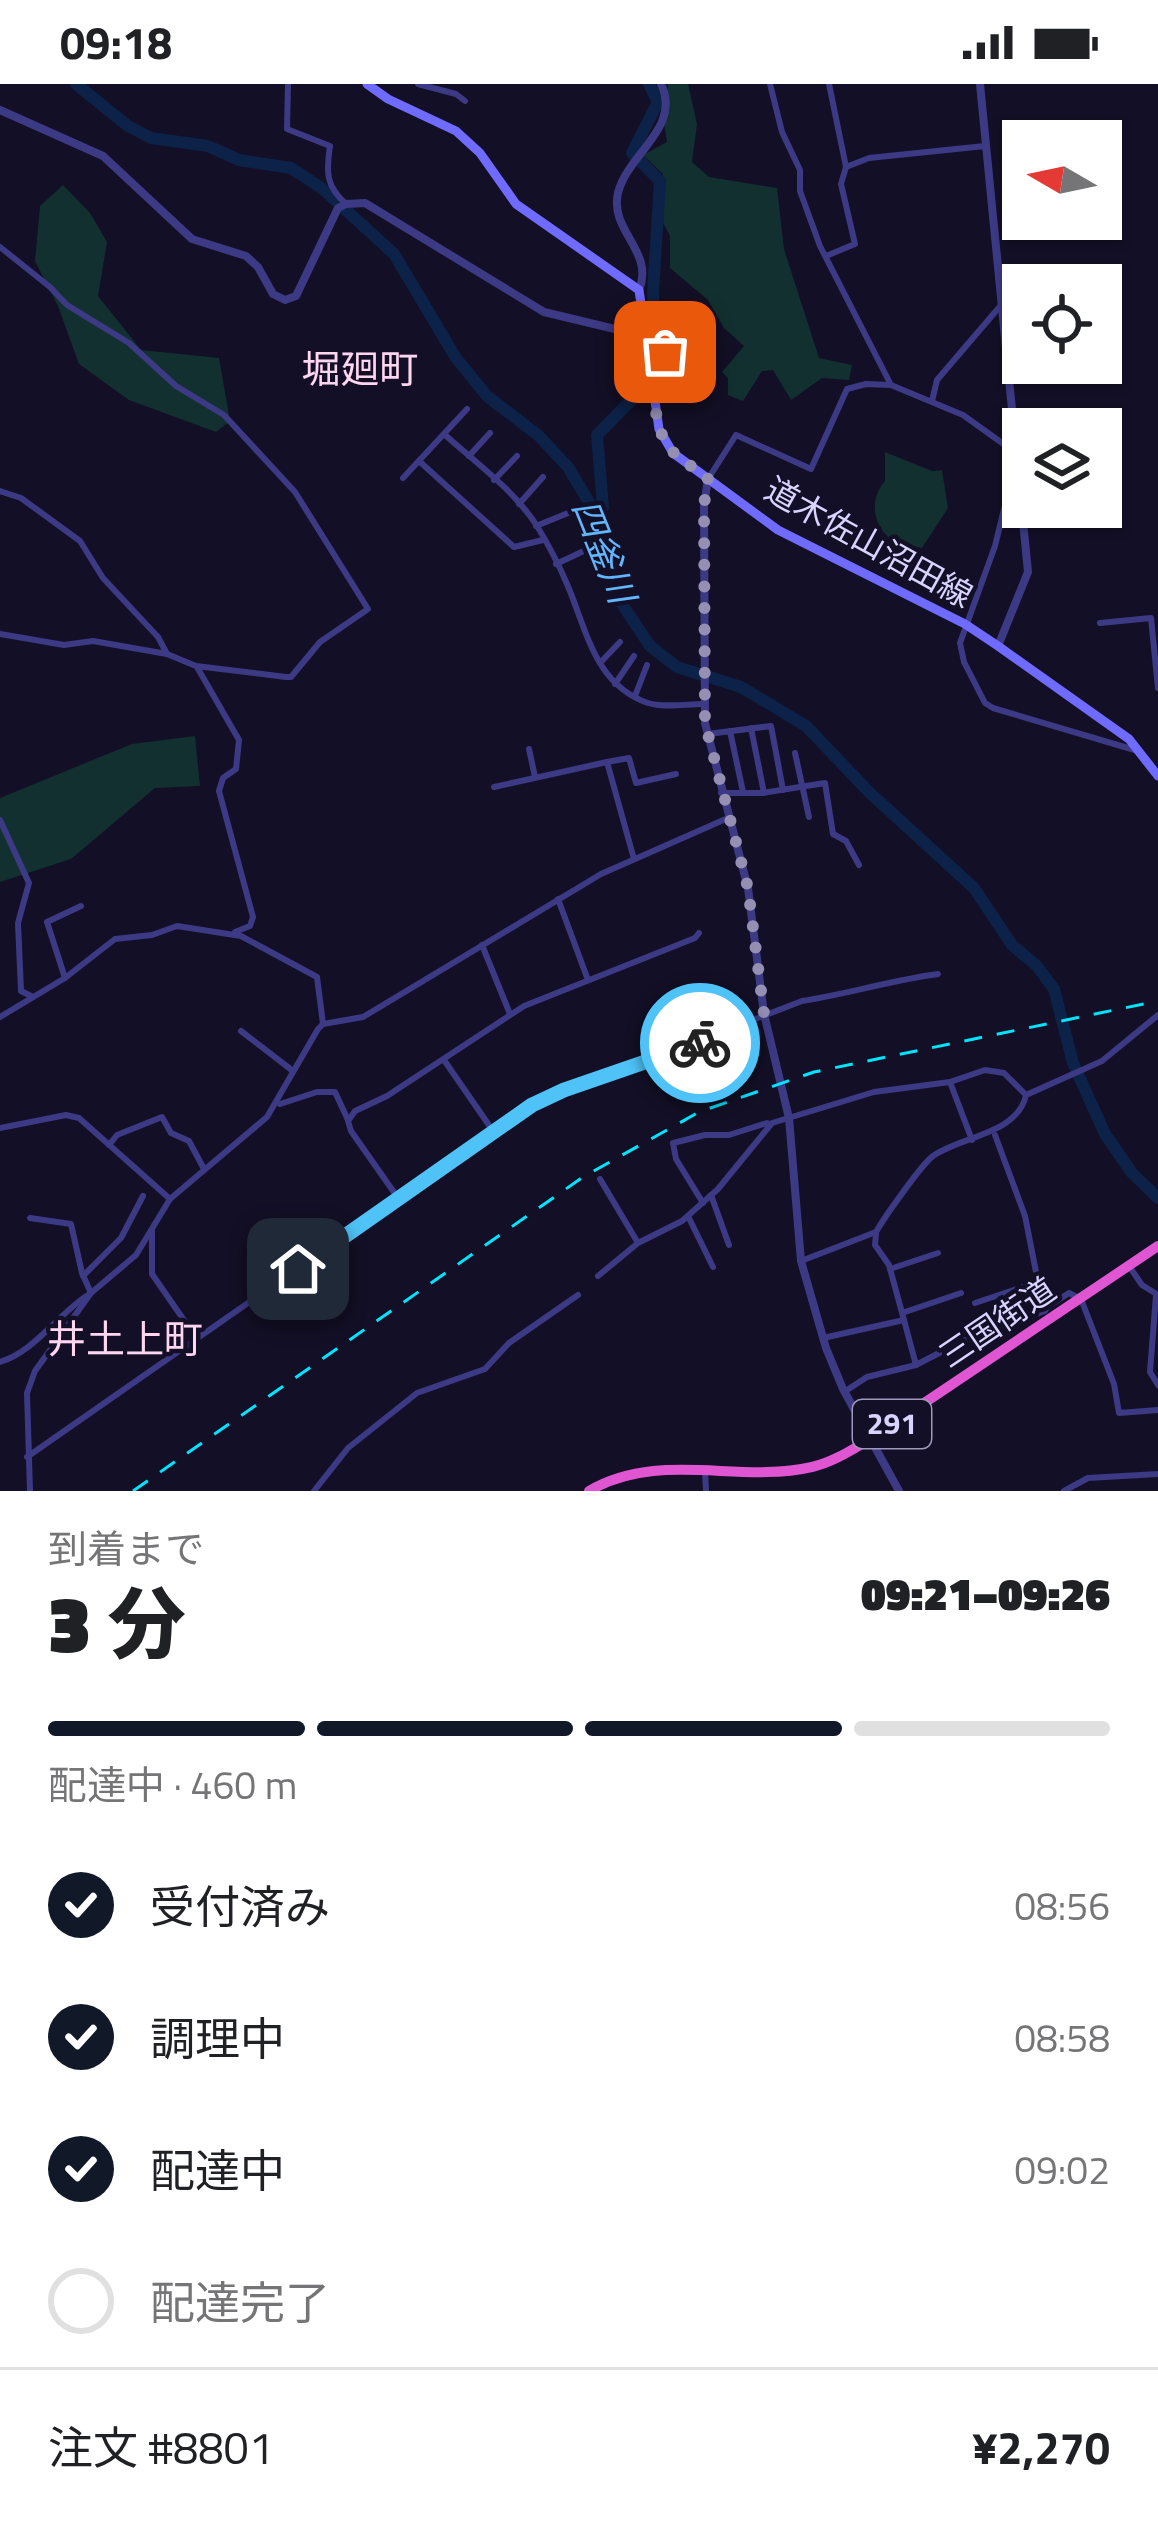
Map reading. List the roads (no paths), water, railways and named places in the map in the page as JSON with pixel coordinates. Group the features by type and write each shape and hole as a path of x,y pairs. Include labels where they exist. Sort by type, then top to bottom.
{"highway":[{"name":"三国街道","path":"589,1491 640,1470 810,1468 841,1456 1158,1246"}],"main road":[{"path":"367,84 464,136 516,204 639,290"},
{"name":"道木佐山沼田線","path":"639,290 659,430 668,447 778,530 965,624 998,646 1142,752 1158,776"}],"street":[{"path":"288,84 287,129 330,146 327,178 331,190 346,204"},
{"path":"418,84 465,101"},
{"path":"639,290 642,259 619,221 616,199 622,181 666,117 668,100 661,84"},
{"path":"770,84 782,132 800,170 800,191 826,256 891,385"},
{"path":"826,256 855,244 841,184 846,167 829,84"},
{"path":"932,401 937,380 1002,304 980,84"},
{"path":"0,110 103,156 192,238 247,256 273,294 285,300 296,296 338,208 365,203 544,312 645,337 665,352 667,364 661,393 654,400"},
{"path":"846,167 869,158 986,146"},
{"path":"0,247 75,312 129,343 176,386 224,415 295,492 368,610 320,642 291,676 196,666 167,654 94,641 64,645 0,634"},
{"path":"899,1491 844,1392 801,1261 789,1118 764,1014 748,891 704,704 704,505 708,479 736,435 811,469 847,389 866,384 891,385 932,401 1002,443"},
{"path":"403,478 466,409"},
{"path":"469,457 490,433"},
{"path":"444,434 536,526 600,663 615,684 652,705 704,704"},
{"path":"494,480 517,456"},
{"path":"419,461 514,548 544,540"},
{"path":"519,504 543,477"},
{"path":"0,490 21,498 80,541 103,578 158,637 167,654"},
{"path":"536,526 573,511"},
{"path":"1002,517 965,624 961,655 985,703 1142,752"},
{"path":"998,646 1028,572 1023,528"},
{"path":"556,564 586,550"},
{"path":"1100,623 1150,618 1158,688"},
{"path":"600,663 620,642"},
{"path":"615,684 634,656"},
{"path":"635,696 646,665"},
{"path":"196,666 239,743 236,769 223,778 219,794 253,921 232,933"},
{"path":"708,734 771,725 783,790"},
{"path":"751,728 764,793"},
{"path":"730,730 742,792"},
{"path":"530,749 536,777"},
{"path":"795,753 809,817"},
{"path":"494,787 629,758 636,783 676,774"},
{"path":"607,761 634,860"},
{"path":"722,793 764,793 825,783 833,834 846,841 860,865"},
{"path":"323,1024 363,1017 558,899 728,818"},
{"path":"0,820 29,883 18,923 17,953 20,991 35,998"},
{"path":"558,899 589,980"},
{"path":"65,978 47,922 81,906"},
{"path":"0,1017 35,998 120,937 143,937 178,926 232,933 317,977 323,1024 276,1105 247,1138 170,1199 136,1255 29,1346 0,1362"},
{"path":"348,1120 510,1014 699,933"},
{"path":"482,945 510,1014"},
{"path":"27,1457 493,1131 564,1090 691,1047 764,1014 884,981 938,974"},
{"path":"916,1365 890,1269 875,1245 887,1211 932,1156 972,1140 1019,1112 1026,1095 1102,1061 1158,1015"},
{"path":"241,1031 293,1071"},
{"path":"443,1059 493,1131"},
{"path":"703,1202 676,1159 673,1143 729,1135 874,1092 950,1082 985,1070 1004,1073 1026,1095"},
{"path":"950,1082 972,1140"},
{"path":"276,1105 335,1091 348,1120 399,1199"},
{"path":"0,1128 74,1116 170,1199"},
{"path":"109,1145 117,1135 162,1117 171,1133 189,1141 204,1169"},
{"path":"598,1276 638,1243 688,1216 772,1123"},
{"path":"995,1135 1025,1216 1047,1306"},
{"path":"600,1179 638,1243"},
{"path":"711,1195 729,1245"},
{"path":"83,1276 121,1238 143,1196"},
{"path":"688,1216 713,1267"},
{"path":"30,1218 71,1224 91,1293"},
{"path":"151,1229 152,1274 196,1339"},
{"path":"801,1261 876,1232"},
{"path":"890,1269 938,1253"},
{"path":"1129,1266 1142,1285 1157,1294 1150,1372 1158,1384"},
{"path":"975,1303 1039,1282"},
{"path":"30,1491 27,1393 32,1377 91,1293"},
{"path":"823,1338 903,1317 962,1293"},
{"path":"844,1392 867,1377 916,1365 966,1339 1045,1311 1069,1293 1081,1299 1114,1384 1119,1414 1158,1410"},
{"path":"314,1491 348,1448 417,1393 485,1369 509,1343 578,1295"},
{"path":"705,1470 706,1491"},
{"path":"1064,1491 1088,1478 1158,1474"}],"waterway":[{"name":"四釜川","path":"76,84 128,126 151,138 208,146 239,160 291,168 323,189 394,254 456,358 487,396 539,436 568,467 593,509 618,598 650,646 677,667 741,687 806,726 870,793 974,888 1012,945 1054,989 1073,1063 1105,1134 1132,1173 1158,1198"},
{"path":"599,527 603,507 597,435 656,375 653,292 660,181 632,153 658,102 649,84"}],"railway":[{"path":"133,1491 583,1177 699,1112 814,1072 1158,1001"}],"district":[{"name":"堀廻町","path":"360,369"},
{"name":"井土上町","path":"125,1339"}]}
